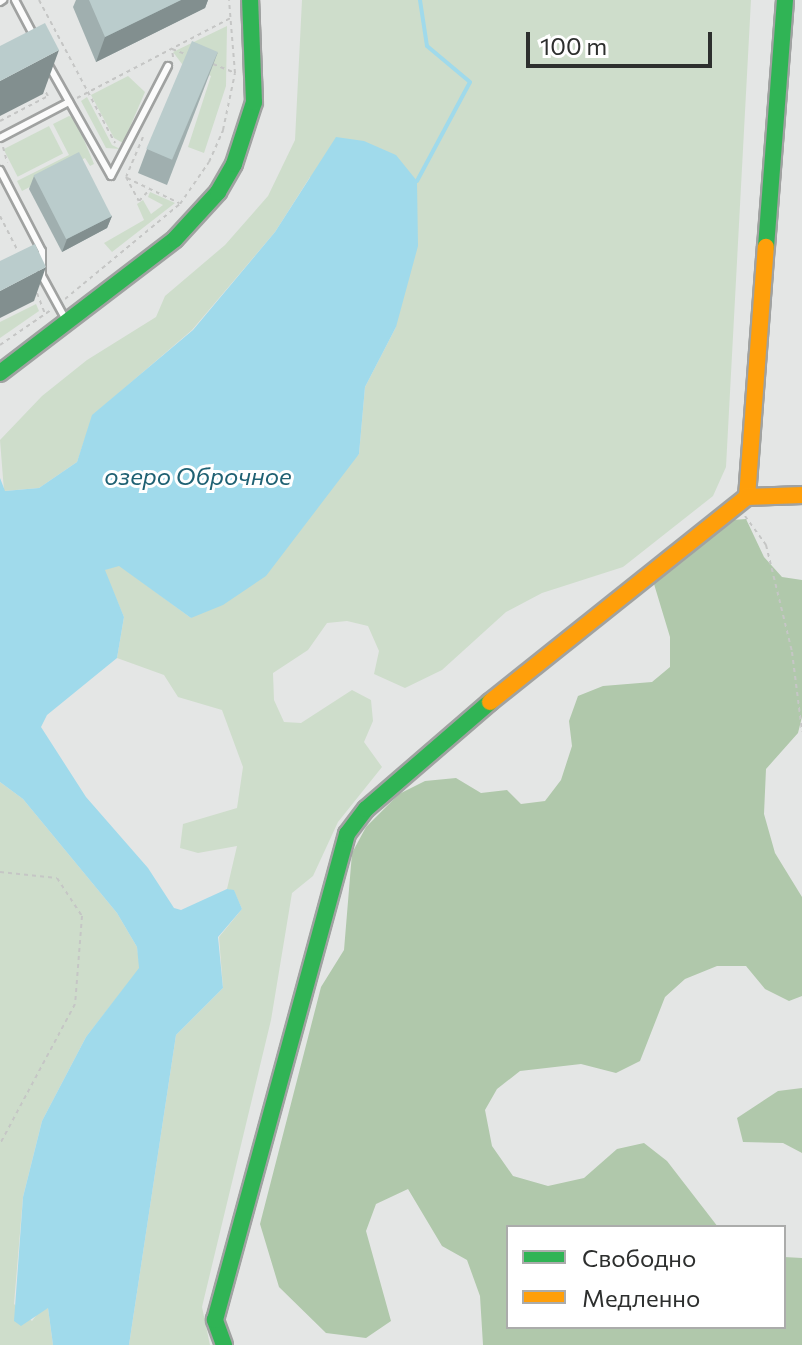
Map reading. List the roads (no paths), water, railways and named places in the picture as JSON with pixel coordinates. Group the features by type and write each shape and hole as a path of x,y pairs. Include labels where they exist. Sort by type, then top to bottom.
{"street":[{"path":"0,373 175,239 218,192 234,164 254,102 256,69 250,0"},
{"path":"742,501 785,0"},
{"path":"224,1345 215,1320 347,834 366,809 543,656 742,501 802,495"}],"lane":[{"path":"15,0 69,102 79,111 111,176 117,173 171,64"},
{"path":"28,44 36,40"},
{"path":"0,138 69,102"},
{"path":"0,168 42,251 42,276 68,323"},
{"path":"23,261 42,251"}],"water":[{"name":"озеро Оброчное","path":"336,137 364,141 396,155 417,181 418,246 396,327 365,387 359,454 266,576 223,605 191,618 119,566 105,570 124,617 117,658 47,715 41,727 86,797 148,868 174,908 181,910 227,889 234,890 242,909 218,937 223,988 176,1035 129,1345 53,1345 48,1308 21,1326 14,1321 23,1197 42,1121 86,1037 139,968 137,947 117,913 23,799 0,782 0,478 5,491 39,488 77,462 92,415 193,330 275,232"}],"waterway":[{"path":"417,181 470,82 427,46 420,0"}]}
